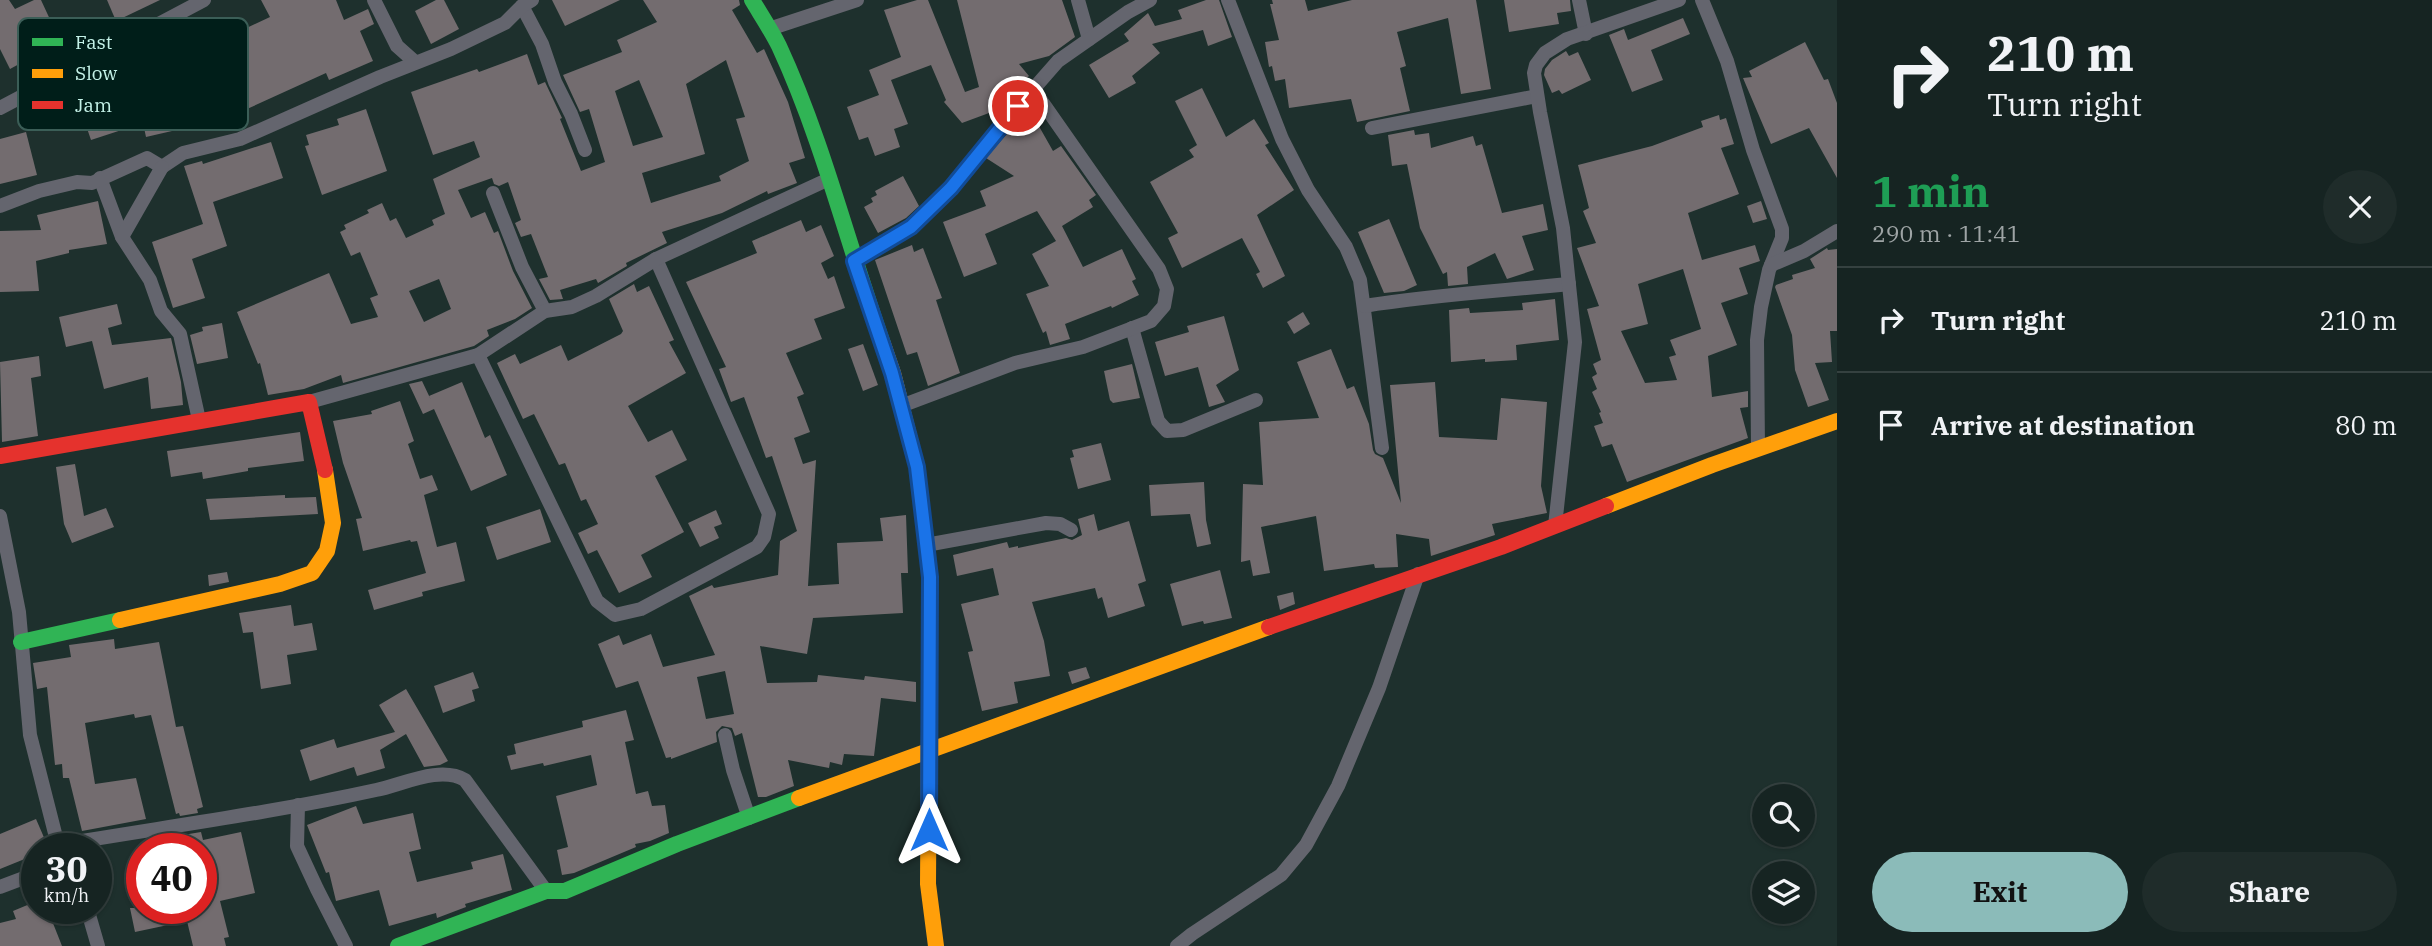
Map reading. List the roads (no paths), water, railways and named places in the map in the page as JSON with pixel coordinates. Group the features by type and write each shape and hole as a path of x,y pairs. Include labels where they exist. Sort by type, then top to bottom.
{"street":[{"path":"170,18 204,0"},
{"path":"374,0 397,46 415,62"},
{"path":"752,0 778,45 815,133 892,373 917,467 930,577 928,884 936,946"},
{"path":"769,29 857,0"},
{"path":"1078,0 1089,39"},
{"path":"854,261 911,227 951,188 987,142 1058,61 1128,12 1150,0"},
{"path":"1228,0 1282,139 1308,190 1346,247 1360,280 1382,449"},
{"path":"1579,0 1586,34"},
{"path":"1555,526 1574,342 1563,228 1534,73 1540,59 1567,39 1679,0"},
{"path":"1702,0 1727,61 1753,150 1779,218 1782,238 1771,265 1761,307 1757,340 1758,449"},
{"path":"122,237 162,167 183,153 240,139 415,62 451,50 505,23 527,3 555,82 585,150"},
{"path":"901,406 1015,363 1083,346 1151,321 1164,306 1167,289 1159,269 1033,89"},
{"path":"1372,128 1537,96"},
{"path":"0,108 18,98"},
{"path":"0,206 38,191 77,182 92,183 147,158 162,167"},
{"path":"100,178 122,237 150,280 161,311 180,334 199,420"},
{"path":"0,457 309,402 478,355 545,311 572,307 596,296 656,259 829,179"},
{"path":"493,193 522,267 545,311"},
{"path":"1771,265 1804,251 1837,231"},
{"path":"1782,238 1804,251"},
{"path":"478,355 597,601 615,615 641,609 717,569 757,547 764,537 769,514 656,259"},
{"path":"1364,306 1436,295 1569,284"},
{"path":"1132,328 1158,421 1167,431 1183,430 1256,400"},
{"path":"21,642 280,584 312,573 327,551 333,523 327,479 309,402"},
{"path":"398,946 546,891 565,891 677,844 930,749 1418,574 1501,547 1837,421"},
{"path":"0,516 19,612 30,735 55,833"},
{"path":"926,545 1046,523 1060,524 1071,530"},
{"path":"1177,946 1281,875 1306,845 1338,786 1380,688 1418,574"},
{"path":"725,735 749,818"},
{"path":"112,838 298,805 435,775 458,776 465,780 546,891"},
{"path":"298,805 297,846 346,946"},
{"path":"0,887 21,879"},
{"path":"92,924 98,946"}]}
